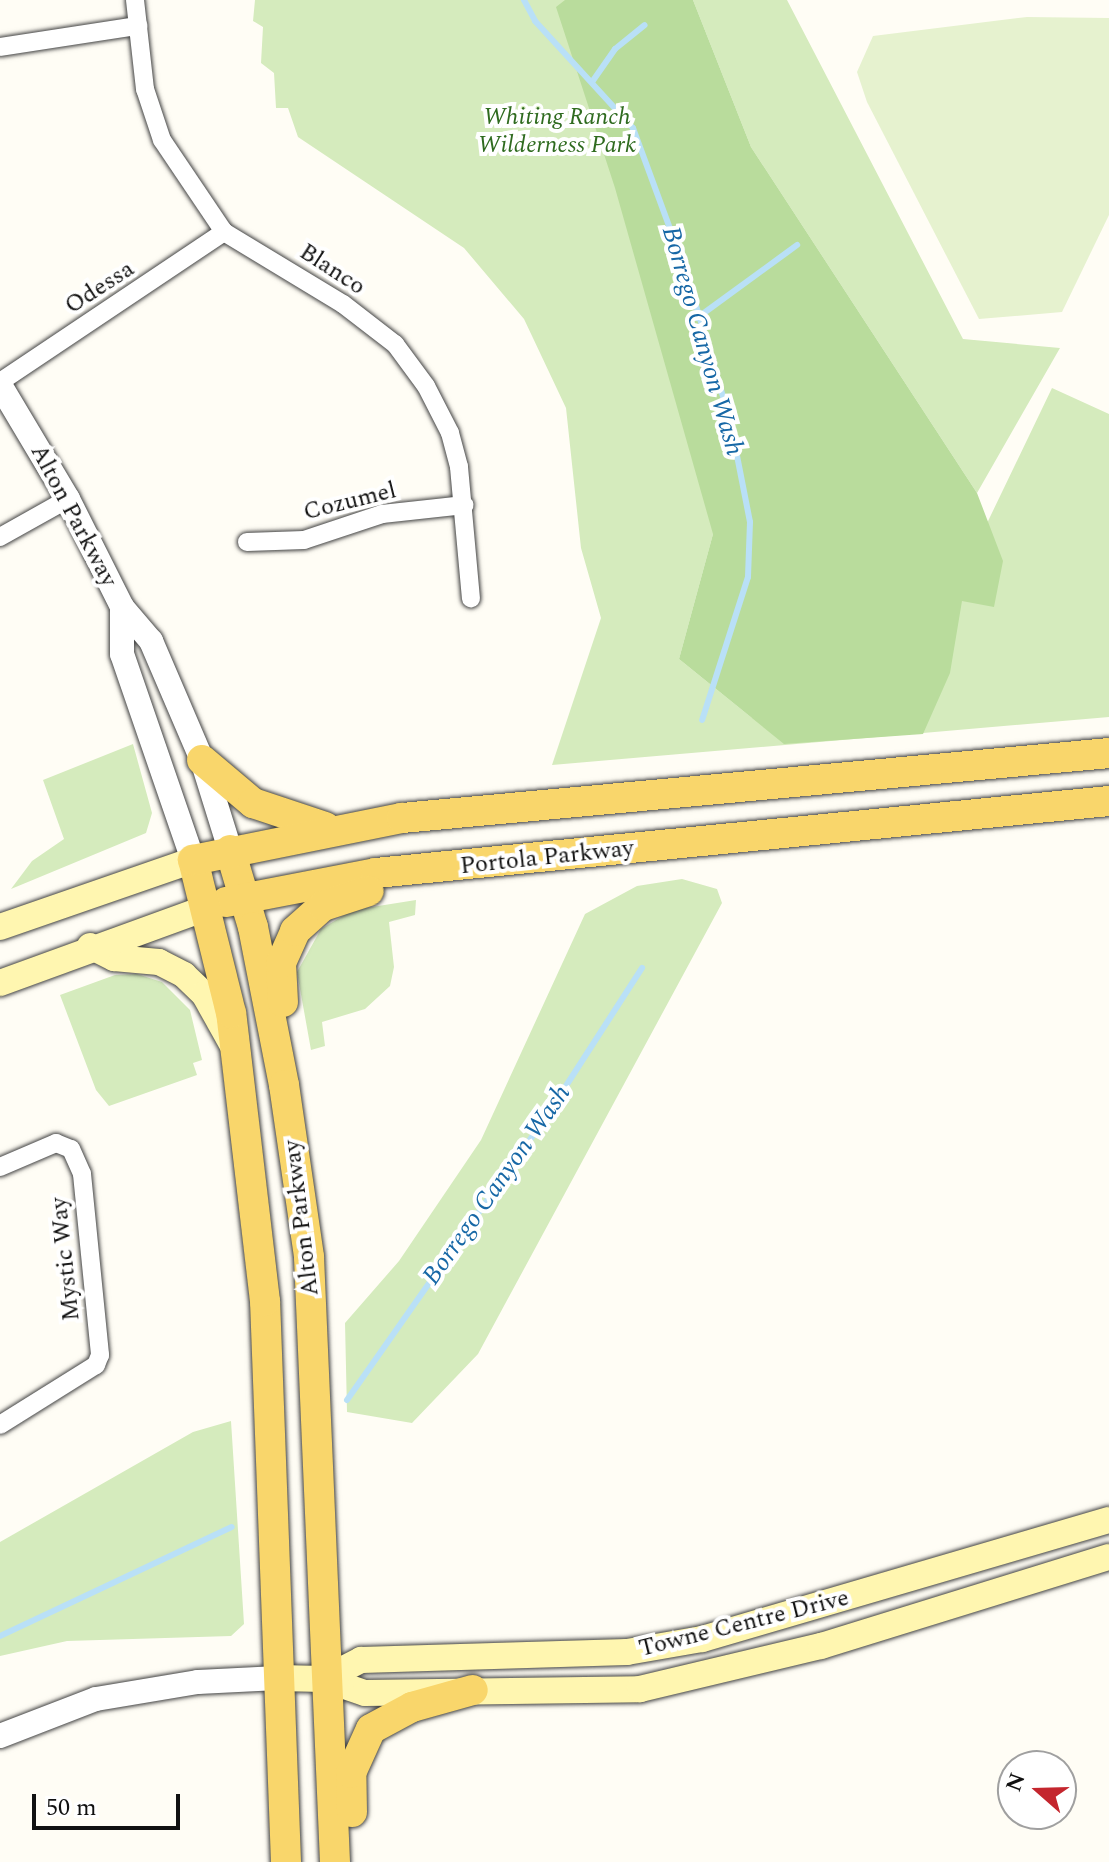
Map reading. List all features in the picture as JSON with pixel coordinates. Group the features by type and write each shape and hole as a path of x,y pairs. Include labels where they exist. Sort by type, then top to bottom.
{"main road":[{"path":"0,927 193,860 330,829 613,795 1109,753"},
{"path":"202,760 253,803 330,829"},
{"name":"Portola Parkway","path":"0,983 90,946 206,908 245,897 376,873 406,873 1109,801"},
{"name":"Alton Parkway","path":"230,850 245,897 299,1174 314,1331 324,1679 335,1862"},
{"name":"Alton Parkway","path":"193,860 231,1013 232,1044 252,1172 265,1301 286,1862"},
{"path":"284,1085 294,1061 281,988 281,963 290,939 323,906 383,888 406,873"},
{"path":"90,946 114,958 159,962 184,975 204,994 232,1044"},
{"name":"Towne Centre Drive","path":"324,1679 360,1660 627,1652 702,1639 1109,1520"},
{"name":"Towne Centre Drive","path":"278,1678 324,1679 365,1693 640,1689 705,1677 1109,1557"},
{"path":"353,1862 351,1773 371,1729 412,1707 473,1690"}],"street":[{"name":"Blanco","path":"135,0 145,89 162,140 224,232 343,304 395,344 426,386 450,433 465,505 471,598"},
{"path":"0,47 138,26"},
{"name":"Odessa","path":"0,383 224,232"},
{"name":"Alton Parkway","path":"0,383 68,499 122,607 151,641 202,760 230,850"},
{"path":"0,537 68,499"},
{"name":"Cozumel","path":"247,542 304,540 382,514 465,505"},
{"name":"Alton Parkway","path":"122,607 122,654 193,860"},
{"name":"Mystic Way","path":"0,1167 56,1143 71,1149 82,1174 91,1251 96,1365 0,1425"},
{"path":"0,1736 96,1699 198,1682 278,1678"}],"green space":[{"name":"Whiting Ranch Wilderness Park","path":"255,0 626,0 965,569 1052,388 1109,414 1109,717 552,765 601,618 581,548 566,408 524,319 464,248 298,137 288,108 276,108 274,73 261,63 263,27 253,21","holes":["713,534 752,718 679,659"]},
{"path":"565,0 693,0 751,147 977,493 1003,561 994,607 962,601 950,673 923,734 784,744 679,659 713,534 615,188 556,7"},
{"path":"693,0 787,0 963,339 1060,348 977,493 751,147"},
{"path":"1027,17 1109,18 1109,215 1062,312 979,319 867,102 857,72 873,36"},
{"path":"133,744 152,813 146,833 11,889 32,861 64,839 43,780"},
{"path":"682,879 717,889 722,903 478,1354 412,1423 347,1412 345,1323 399,1261 481,1140 585,914 637,886"},
{"path":"416,900 415,915 389,922 394,967 390,986 365,1009 322,1022 325,1046 311,1050 297,972 321,929 353,910"},
{"path":"137,974 162,982 190,1010 202,1060 193,1063 197,1075 109,1106 96,1090 60,995 115,975"},
{"path":"231,1421 244,1624 231,1636 67,1641 0,1656 0,1542 193,1432"}],"waterway":[{"name":"Borrego Canyon Wash","path":"524,0 535,21 633,128 687,275 730,420 750,522 748,577 702,720"},
{"path":"592,82 615,49 645,25"},
{"path":"697,318 797,245"},
{"name":"Borrego Canyon Wash","path":"347,1400 544,1120 642,968"},
{"name":"Borrego Canyon Wash","path":"0,1636 232,1527"}]}
